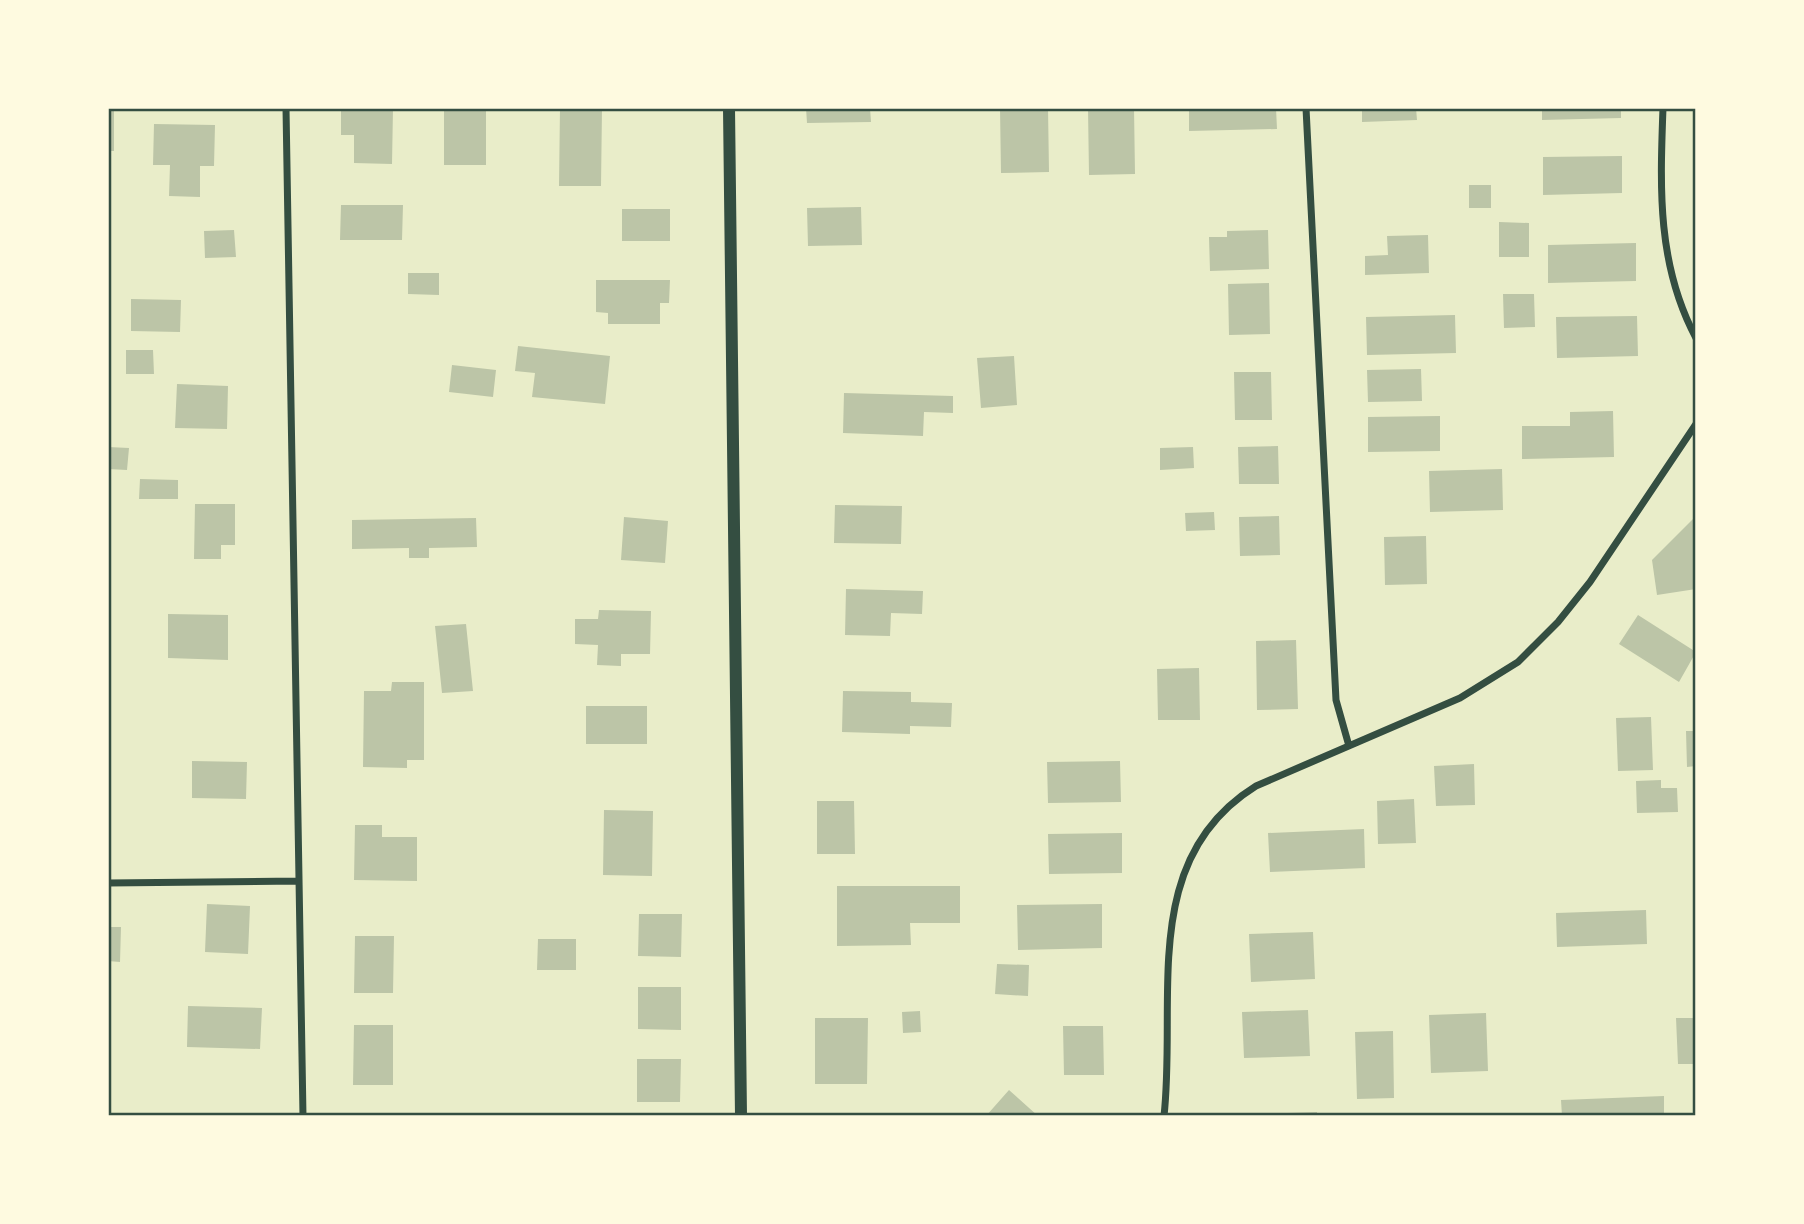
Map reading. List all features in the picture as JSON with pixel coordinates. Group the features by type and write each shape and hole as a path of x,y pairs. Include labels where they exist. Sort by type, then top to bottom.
{"street":[{"path":"286,108 303,1115"},
{"path":"729,108 741,1115"},
{"path":"1307,108 1336,700 1349,746"},
{"path":"1663,108 1661,216 1664,246 1675,292 1696,338"},
{"path":"1164,1115 1170,930 1178,887 1190,857 1207,829 1236,798 1256,786 1460,698 1518,662 1558,622 1590,582 1696,424"},
{"path":"108,883 299,881"}],"building":[{"path":"108,108 114,108 114,151 108,151"},
{"path":"341,108 393,108 392,164 354,163 354,135 341,135"},
{"path":"444,108 486,108 486,165 444,165"},
{"path":"560,108 602,108 601,186 559,186"},
{"path":"806,108 870,108 871,122 807,123"},
{"path":"1000,108 1048,108 1049,172 1001,173"},
{"path":"1088,108 1134,108 1135,174 1089,175"},
{"path":"1189,108 1276,108 1277,129 1189,131"},
{"path":"1362,108 1416,108 1417,120 1362,122"},
{"path":"1542,108 1621,108 1621,118 1542,120"},
{"path":"154,124 215,125 214,166 200,166 200,197 169,196 170,165 153,165"},
{"path":"1622,156 1622,193 1543,195 1543,157"},
{"path":"1469,185 1491,185 1491,208 1469,208"},
{"path":"341,205 403,205 402,240 340,240"},
{"path":"861,207 862,245 808,246 807,208"},
{"path":"622,209 670,209 670,241 622,241"},
{"path":"1499,222 1529,223 1529,257 1499,257"},
{"path":"234,230 236,257 205,258 204,231"},
{"path":"1268,230 1269,269 1210,271 1209,237 1227,237 1227,231"},
{"path":"1428,235 1429,273 1365,275 1365,256 1388,255 1387,236"},
{"path":"1636,243 1636,281 1548,283 1548,245"},
{"path":"108,258 111,258 111,280 108,280"},
{"path":"408,273 439,273 439,295 408,294"},
{"path":"596,280 670,280 669,303 660,303 660,324 608,324 608,313 596,312"},
{"path":"1269,283 1270,334 1229,335 1228,284"},
{"path":"1503,294 1534,294 1535,327 1504,328"},
{"path":"131,299 181,300 180,332 131,331"},
{"path":"1455,315 1456,353 1367,355 1366,317"},
{"path":"1637,316 1638,356 1557,358 1556,317"},
{"path":"518,346 610,356 605,404 532,397 535,373 515,371"},
{"path":"126,350 153,350 154,374 126,374"},
{"path":"1014,356 1017,405 981,408 977,358"},
{"path":"452,365 496,370 493,397 449,392"},
{"path":"1421,369 1422,401 1368,402 1367,370"},
{"path":"1234,372 1271,372 1272,420 1235,420"},
{"path":"177,384 228,386 227,429 175,428"},
{"path":"844,393 953,396 953,413 924,412 923,436 843,433"},
{"path":"1613,411 1614,457 1522,459 1522,426 1570,426 1570,412"},
{"path":"1440,416 1440,451 1368,452 1368,417"},
{"path":"1278,446 1279,484 1239,484 1238,447"},
{"path":"108,447 129,448 127,470 108,469"},
{"path":"1193,447 1194,468 1160,470 1160,448"},
{"path":"1502,469 1503,510 1430,512 1429,471"},
{"path":"140,479 178,480 178,499 139,499"},
{"path":"195,504 235,504 235,545 221,545 221,559 194,559"},
{"path":"835,505 902,506 901,544 834,543"},
{"path":"1214,512 1215,530 1186,531 1185,513"},
{"path":"1279,516 1280,555 1240,556 1239,517"},
{"path":"1696,516 1696,589 1657,595 1652,560"},
{"path":"624,517 668,521 665,563 621,560"},
{"path":"476,518 477,547 429,548 429,558 409,558 409,548 352,549 352,520"},
{"path":"1426,536 1427,584 1385,585 1384,537"},
{"path":"846,589 923,591 922,614 891,613 890,636 845,635"},
{"path":"599,610 651,611 650,654 621,654 621,666 597,665 598,645 575,644 575,619 598,619"},
{"path":"168,614 228,615 228,660 168,658"},
{"path":"1638,615 1696,652 1679,682 1619,644"},
{"path":"466,624 473,691 442,693 435,626"},
{"path":"1296,640 1298,709 1257,710 1256,641"},
{"path":"1199,668 1200,720 1158,720 1157,669"},
{"path":"392,682 424,682 424,760 407,760 407,768 363,767 364,691 391,691"},
{"path":"843,691 911,692 911,702 952,703 951,727 910,726 910,734 842,732"},
{"path":"586,706 647,706 647,744 586,744"},
{"path":"1651,717 1653,770 1618,771 1616,718"},
{"path":"1686,731 1696,731 1696,766 1687,767"},
{"path":"192,761 247,762 246,799 192,798"},
{"path":"1120,761 1121,802 1048,803 1047,762"},
{"path":"1474,764 1475,805 1436,806 1434,766"},
{"path":"1661,780 1661,788 1677,788 1678,812 1637,813 1636,781"},
{"path":"1414,799 1416,843 1378,844 1377,801"},
{"path":"817,801 854,801 855,854 817,854"},
{"path":"604,810 653,811 652,876 603,875"},
{"path":"355,825 382,825 382,837 417,837 417,881 354,880"},
{"path":"1364,829 1365,868 1270,872 1268,833"},
{"path":"1122,833 1122,873 1049,874 1048,834"},
{"path":"837,886 960,886 960,923 910,923 911,945 837,946"},
{"path":"207,904 250,906 248,954 205,952"},
{"path":"1102,904 1102,948 1018,950 1017,905"},
{"path":"1646,910 1647,944 1557,947 1556,913"},
{"path":"639,914 682,914 681,957 638,956"},
{"path":"108,927 121,927 120,962 108,961"},
{"path":"1313,932 1315,979 1251,982 1249,934"},
{"path":"355,936 394,936 393,993 354,993"},
{"path":"538,939 576,939 576,970 537,970"},
{"path":"997,964 1029,965 1028,996 995,994"},
{"path":"638,987 681,987 681,1030 638,1029"},
{"path":"188,1006 262,1008 260,1049 187,1047"},
{"path":"1308,1010 1310,1056 1244,1058 1242,1012"},
{"path":"920,1011 921,1032 903,1033 902,1012"},
{"path":"1486,1013 1488,1071 1431,1073 1429,1015"},
{"path":"815,1018 868,1018 867,1084 815,1084"},
{"path":"1676,1018 1696,1018 1696,1064 1678,1064"},
{"path":"354,1025 393,1025 393,1085 353,1085"},
{"path":"1063,1026 1103,1026 1104,1075 1064,1075"},
{"path":"1393,1031 1394,1098 1357,1099 1355,1032"},
{"path":"637,1059 681,1059 680,1102 637,1102"},
{"path":"1009,1090 1038,1116 986,1116"},
{"path":"1664,1096 1664,1116 1562,1116 1561,1100"},
{"path":"1317,1112 1317,1116 1288,1116 1288,1113"}]}
